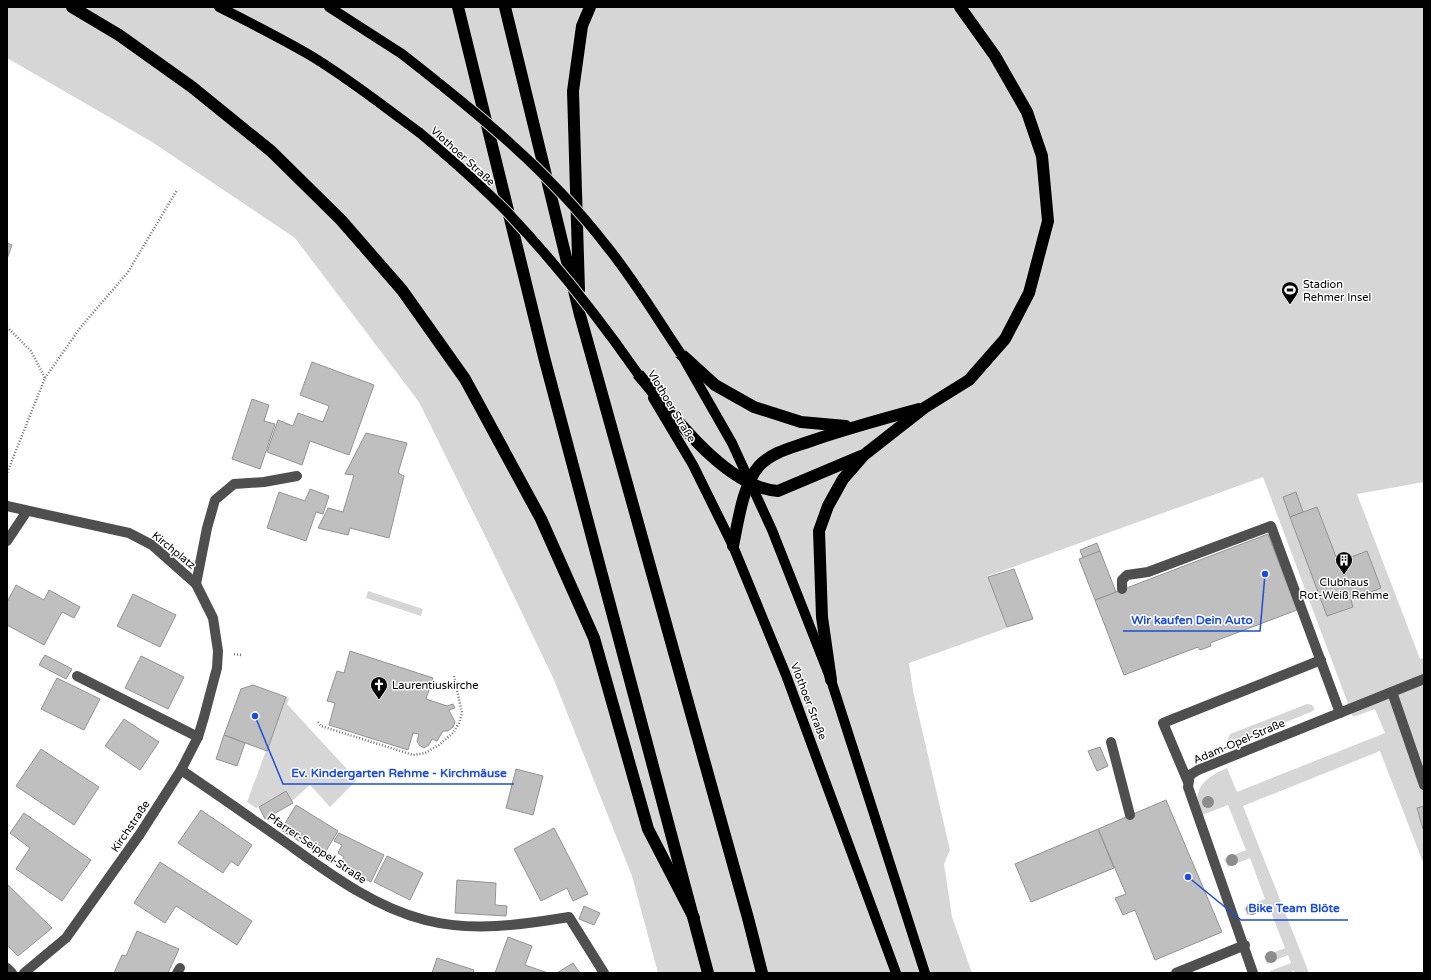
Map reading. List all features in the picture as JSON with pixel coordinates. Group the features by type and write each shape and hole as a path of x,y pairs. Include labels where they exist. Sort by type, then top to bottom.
{"highway":[{"path":"72,7 119,35 192,87 271,151 341,220 402,290 465,379 541,519 594,638 648,829 694,918"},
{"path":"458,7 542,349 708,973"},
{"path":"505,7 580,315 744,902 762,973"},
{"path":"580,315 573,91 582,26 590,7"},
{"path":"831,680 822,617 819,531 828,506 843,479 864,455 924,408 969,380 1005,339 1029,293 1048,221 1042,156 1027,112 995,56 960,7"},
{"path":"681,354 715,385 754,407 801,422 851,426"},
{"path":"638,374 708,454 731,472 764,490 778,491 864,455"},
{"path":"733,546 739,516 749,482 759,466 773,454 851,426 924,408"}],"main road":[{"name":"Vlothoer Straße","path":"219,7 277,36 309,55 358,87 420,133 509,214 598,317 638,374 693,465 733,546 786,676 896,973"},
{"path":"330,7 402,54 461,100 513,145 559,191 606,244 681,354 732,443 772,530 831,680 925,973"}],"street":[{"path":"196,584 207,528 215,500 234,484 264,482 297,476"},
{"name":"Kirchplatz","path":"7,506 129,533 152,545 196,584 213,618 218,651 217,668"},
{"path":"7,541 27,511"},
{"path":"1122,590 1122,580 1128,575 1148,572 1271,526 1340,713"},
{"path":"1253,973 1245,945 1188,782 1164,723 1321,660"},
{"name":"Kirchstraße","path":"24,973 66,938 140,834 181,770 198,737 217,668"},
{"path":"77,676 198,737"},
{"name":"Adam-Opel-Straße","path":"1188,782 1190,775 1198,770 1424,679"},
{"path":"1392,692 1424,785"},
{"path":"1111,742 1130,816"},
{"name":"Pfarrer-Seippel-Straße","path":"181,770 338,880 389,908 425,920 467,926 508,926 569,917 604,973"},
{"path":"1176,973 1245,945"},
{"path":"7,968 12,973"}],"path":[{"path":"7,473 46,378 80,328 128,272 177,190"},
{"path":"7,327 31,351 46,378"},
{"path":"318,722 321,726 413,755 425,753 453,732 459,723 462,713 454,676"}],"shaded area":[{"path":"7,7 1424,7 1424,482 1357,494 1420,659 1424,658 1424,865 1380,751 1243,806 1309,973 1295,973 1294,971 1288,973 1271,973 1270,971 1291,963 1288,955 1267,964 1264,956 1285,948 1269,907 1247,915 1244,908 1265,899 1250,858 1228,867 1224,859 1246,850 1228,805 1202,815 1198,806 1197,798 1199,792 1206,780 1227,768 1237,792 1385,733 1375,709 1353,717 1263,477 988,576 1007,628 909,663 913,691 950,850 944,864 952,917 972,973 658,973 632,876 554,680 419,402 295,238 152,142 7,58"},
{"path":"368,591 423,609 421,616 366,598"},
{"path":"286,697 289,698 287,704 357,780 330,807 310,785 292,801 286,791 256,808 247,802"},
{"path":"1307,704 1312,705 1315,709 1311,712 1231,744 1227,741 1230,734"}],"building":[{"path":"7,243 12,245 7,259"},
{"path":"312,362 374,385 349,455 310,441 302,465 267,452 278,420 293,426 298,413 323,422 329,406 300,395"},
{"path":"252,399 269,405 264,421 275,424 260,469 232,459"},
{"path":"366,433 407,443 398,473 404,476 389,538 350,528 348,535 318,528 328,508 343,512 354,475 345,474"},
{"path":"310,489 329,496 323,514 316,512 306,541 267,528 279,492 305,501"},
{"path":"1296,492 1303,512 1290,517 1283,497"},
{"name":"Clubhaus Rot-Weiß Rehme","path":"1317,507 1338,562 1367,551 1381,588 1351,600 1353,607 1327,616 1290,517"},
{"path":"1268,534 1297,610 1210,643 1211,646 1200,650 1198,647 1124,675 1095,600"},
{"path":"1097,543 1100,551 1083,558 1080,550"},
{"path":"1100,551 1116,592 1095,600 1079,559"},
{"path":"1014,569 1033,619 1007,627 988,577"},
{"path":"16,585 44,600 49,590 80,607 74,618 62,612 44,645 7,625 7,602"},
{"path":"133,594 176,615 160,647 117,626"},
{"name":"Laurentiuskirche","path":"350,651 433,678 426,699 447,706 453,704 455,708 449,710 455,722 453,727 448,731 443,731 437,741 432,739 429,745 424,748 419,745 417,741 419,734 413,733 408,750 329,725 335,703 327,701 337,671 344,673"},
{"path":"45,655 72,669 66,679 39,665"},
{"path":"141,656 184,677 168,709 125,688"},
{"path":"57,678 100,699 84,730 41,709"},
{"path":"253,685 286,697 267,751 224,735 241,689"},
{"path":"124,719 159,742 140,770 105,746"},
{"path":"224,735 245,743 237,766 216,759"},
{"path":"1100,747 1108,766 1097,771 1088,751"},
{"path":"41,749 99,787 74,825 16,786"},
{"path":"516,769 543,776 533,815 506,808"},
{"path":"286,791 293,803 265,819 259,807"},
{"path":"1166,800 1222,932 1155,960 1135,910 1123,915 1115,898 1126,894 1098,829"},
{"path":"296,805 338,831 323,856 281,830"},
{"path":"1424,806 1424,829 1423,829 1417,808"},
{"path":"201,810 252,845 238,866 231,861 223,873 178,843"},
{"path":"24,813 91,860 62,901 16,869 30,848 10,833"},
{"path":"554,828 588,894 573,901 567,888 541,901 514,849"},
{"path":"1098,829 1114,868 1031,902 1015,864"},
{"path":"339,833 384,855 371,882 339,866 344,857 338,853 342,845 334,841"},
{"path":"387,856 423,873 410,900 374,882"},
{"path":"160,862 252,921 237,945 176,906 165,923 134,903"},
{"path":"457,880 496,883 495,905 507,906 506,916 455,913"},
{"path":"7,884 52,928 18,956 7,945"},
{"path":"584,906 600,913 594,925 579,919"},
{"path":"137,931 179,949 168,973 114,973 122,955 126,956"},
{"path":"508,937 532,946 525,965 548,973 495,973"},
{"path":"437,958 474,970 473,973 432,973"},
{"path":"573,963 580,973 557,973"}],"place":[{"name":"Stadion Rehmer Insel","path":"1290,305"},
{"name":"Wir kaufen Dein Auto","path":"1265,574"},
{"name":"Clubhaus Rot-Weiß Rehme","path":"1344,575"},
{"name":"Laurentiuskirche","path":"379,700"},
{"name":"Ev. Kindergarten Rehme - Kirchmäuse","path":"255,716"},
{"name":"Bike Team Blöte","path":"1188,877"}]}
